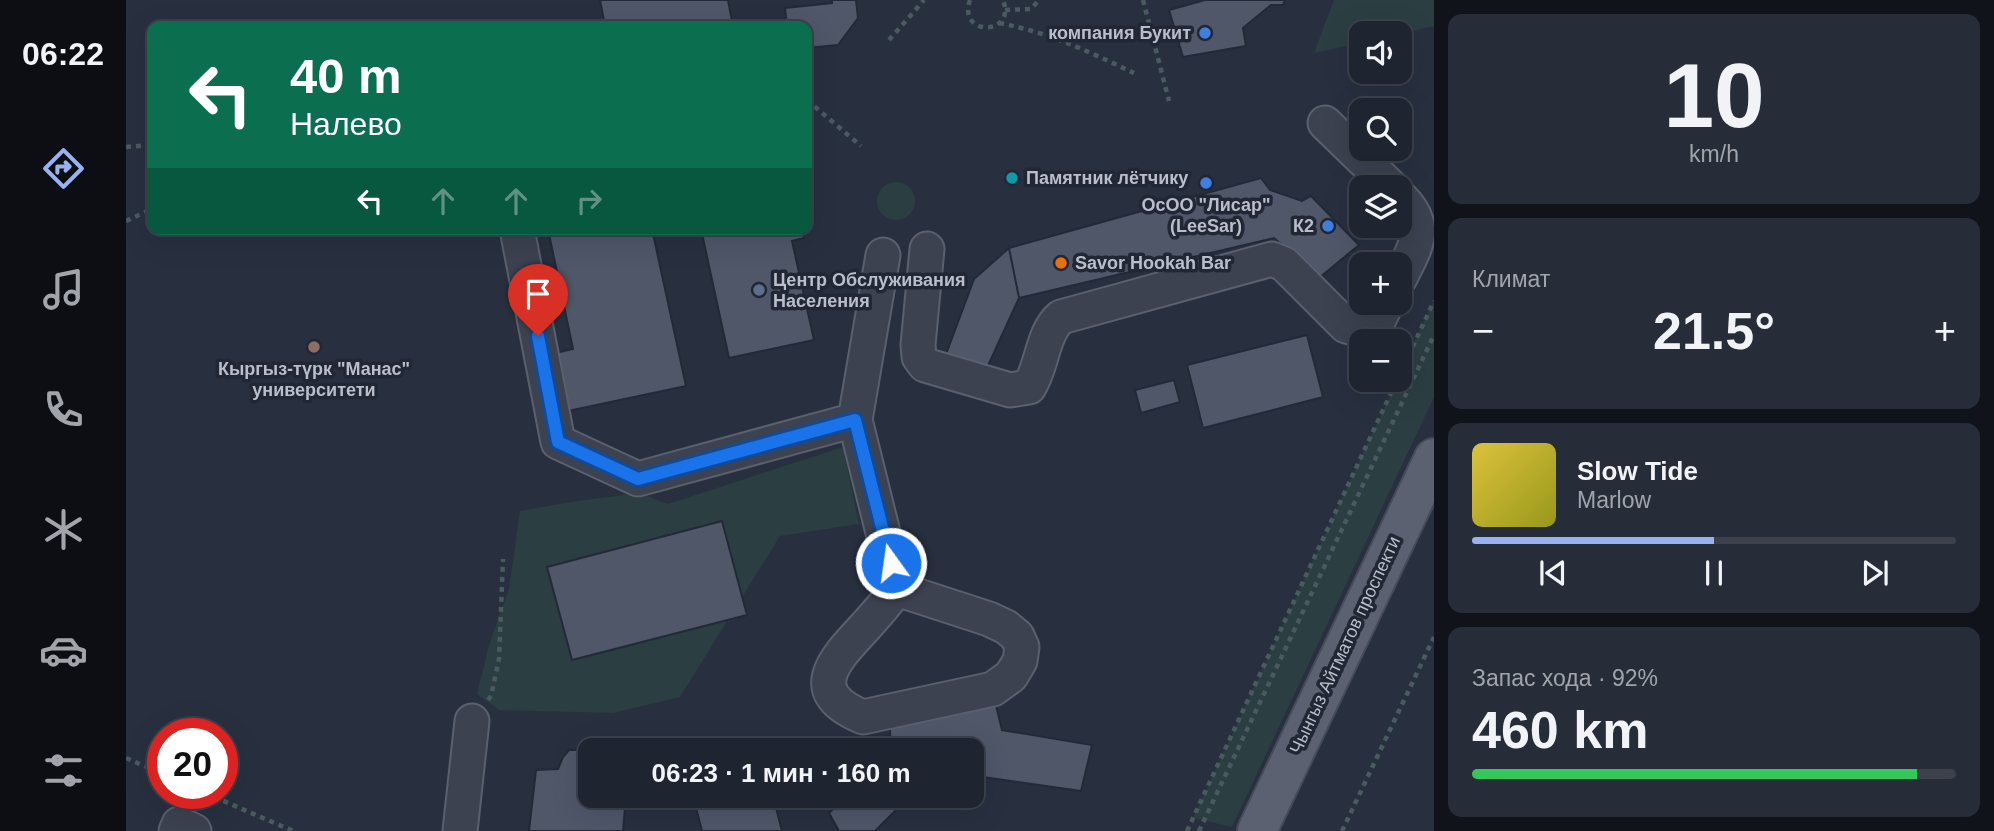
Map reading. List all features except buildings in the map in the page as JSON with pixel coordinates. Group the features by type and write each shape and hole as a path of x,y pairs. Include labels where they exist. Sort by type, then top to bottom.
{"main road":[{"name":"Чынгыз Айтматов проспекти","path":"1257,831 1434,458"}],"lane":[{"path":"1325,123 1379,175"},
{"path":"1412,210 1418,224 1417,244 1412,254"},
{"path":"518,235 558,442 638,479 855,420"},
{"path":"927,249 919,357 925,365 1010,390 1029,387 1037,374 1049,333 1061,317 1272,259 1284,264 1346,326 1367,331 1381,315"},
{"path":"883,255 855,420 897,589"},
{"path":"897,589 1006,627 1017,636 1022,647 1020,661 1011,676 993,689 863,717 844,709 833,697 829,682 831,668 839,655 897,589"},
{"path":"460,831 472,721"}],"path":[{"path":"888,40 924,0"},
{"path":"970,0 968,8 973,22 986,28 999,23 1004,17 1006,10 1003,0"},
{"path":"1006,10 1031,9 1038,0"},
{"path":"1143,0 1169,102"},
{"path":"999,23 1065,40 1134,73"},
{"path":"812,104 861,146"},
{"path":"126,147 147,145"},
{"path":"126,221 147,211"},
{"path":"1412,348 1434,301"},
{"path":"1199,831 1434,335"},
{"path":"1187,831 1391,392"},
{"path":"472,721 491,696 499,659 503,559"},
{"path":"1342,831 1434,637"},
{"path":"126,758 147,767"},
{"path":"238,807 293,831"}],"green space":[{"path":"1334,0 1434,0 1434,26 1412,31 1412,21 1349,21 1349,46 1314,53"},
{"path":"896,182 909,188 915,201 909,214 896,220 883,214 877,201 883,188"},
{"path":"1434,300 1434,397 1232,827 1193,818 1391,392 1412,392 1412,347"},
{"path":"843,447 859,524 780,536 680,697 613,713 499,710 477,694 490,642 509,589 520,511 638,493 668,504"}],"place":[{"name":"компания Букит","path":"1205,33"},
{"name":"Памятник лётчику","path":"1012,178"},
{"name":"ОсОО \"Лисар\" (LeeSar)","path":"1206,183"},
{"name":"К2","path":"1328,226"},
{"name":"Savor Hookah Bar","path":"1061,263"},
{"name":"Центр Обслуживания Населения","path":"759,290"},
{"name":"Кыргыз-түрк \"Манас\" университети","path":"314,347"}],"route":[{"path":"538,336 558,442 638,479 855,420 891,563"}]}
